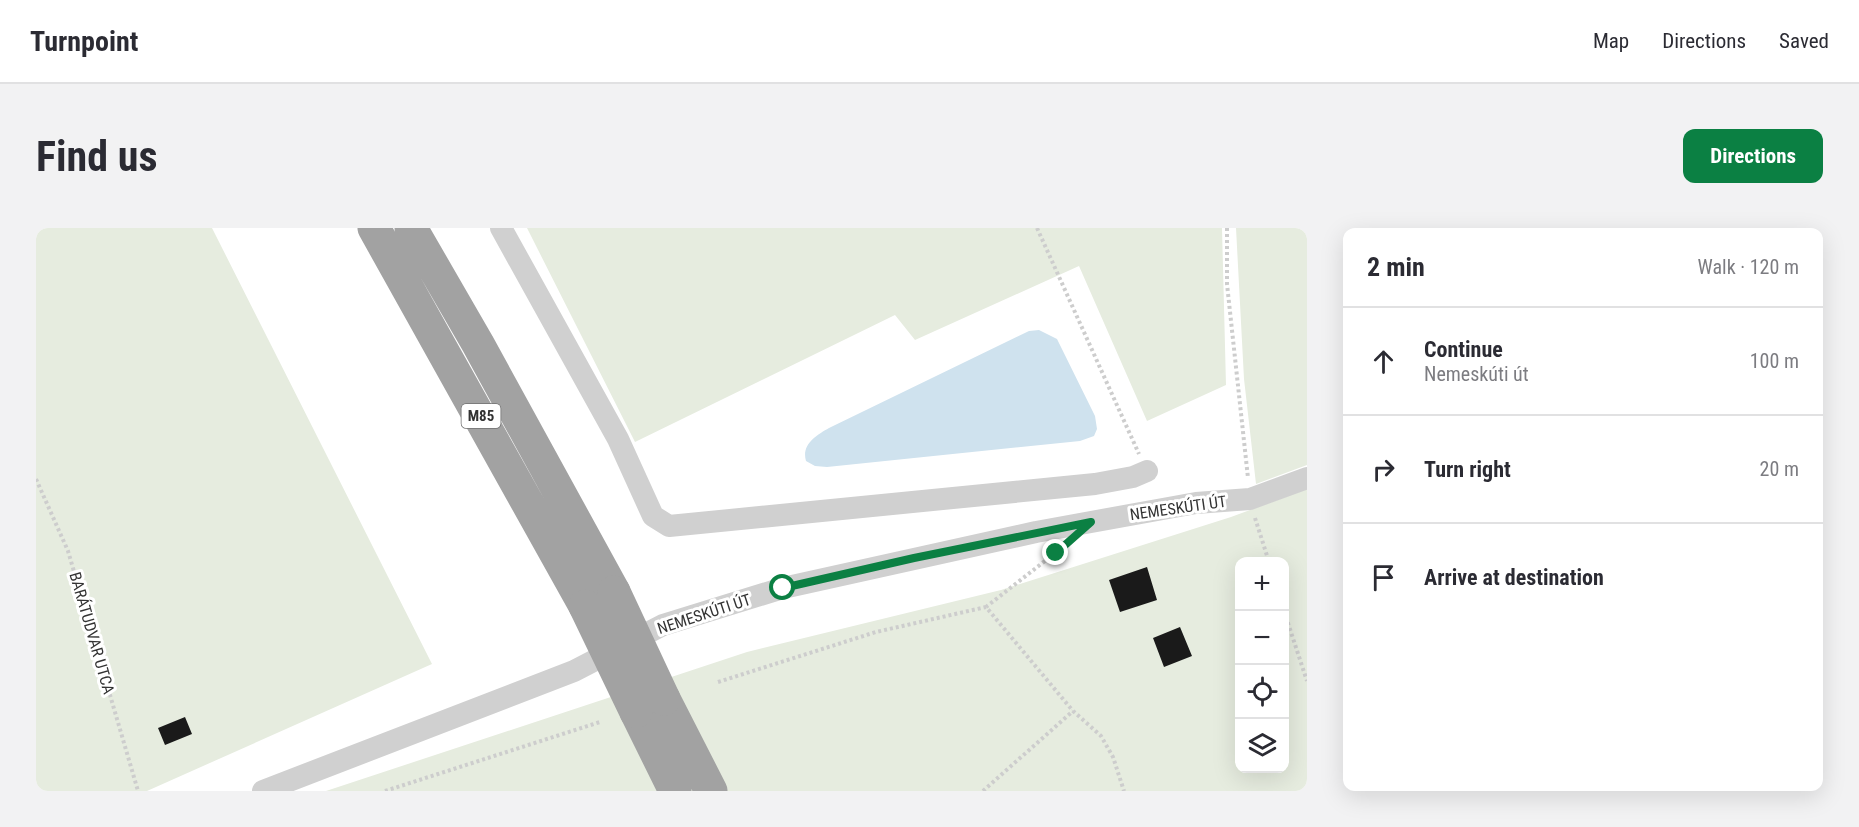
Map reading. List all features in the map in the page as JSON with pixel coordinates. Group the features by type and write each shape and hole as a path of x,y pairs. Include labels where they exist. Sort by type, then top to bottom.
{"highway":[{"name":"M85","path":"374,228 600,599"},
{"name":"M85","path":"411,228 478,344 650,705 675,791"},
{"name":"M85","path":"650,705 711,791"}],"street":[{"path":"501,228 618,439 653,516 669,526 1095,484 1133,477 1147,471"},
{"name":"NEMESKÚTI ÚT","path":"263,791 574,671 663,625 783,588 914,558 1091,522 1196,503 1250,499 1307,478"}],"path":[{"path":"1037,228 1147,471"},
{"path":"1227,228 1227,284 1250,499 1268,557"},
{"name":"BARÁTUDVAR UTCA","path":"36,479 68,551 138,791"},
{"path":"718,682 876,632 986,606 1031,574 1091,522"},
{"path":"986,606 1073,711 1101,736 1113,757 1124,791"},
{"path":"1289,626 1307,681"},
{"path":"983,791 1073,711"},
{"path":"385,791 600,722"}],"shaded area":[{"path":"36,228 212,228 432,664 147,791 36,791"},
{"path":"527,228 1222,228 1226,385 1147,421 1079,266 915,340 895,315 635,442"},
{"path":"1236,228 1307,228 1307,465 1256,484 1244,379"},
{"path":"1307,489 1307,791 326,791 747,652 1001,590 1231,517"}],"water":[{"path":"1039,330 1057,339 1095,416 1097,429 1094,436 1080,441 827,467 815,466 806,461 808,445 815,437 829,428 1029,331"}],"building":[{"path":"1147,567 1157,600 1120,612 1109,580"},
{"path":"1180,627 1192,656 1164,667 1153,638"},
{"path":"185,717 192,734 165,745 158,728"}],"route":[{"path":"783,588 914,558 1091,522 1056,553"}]}
